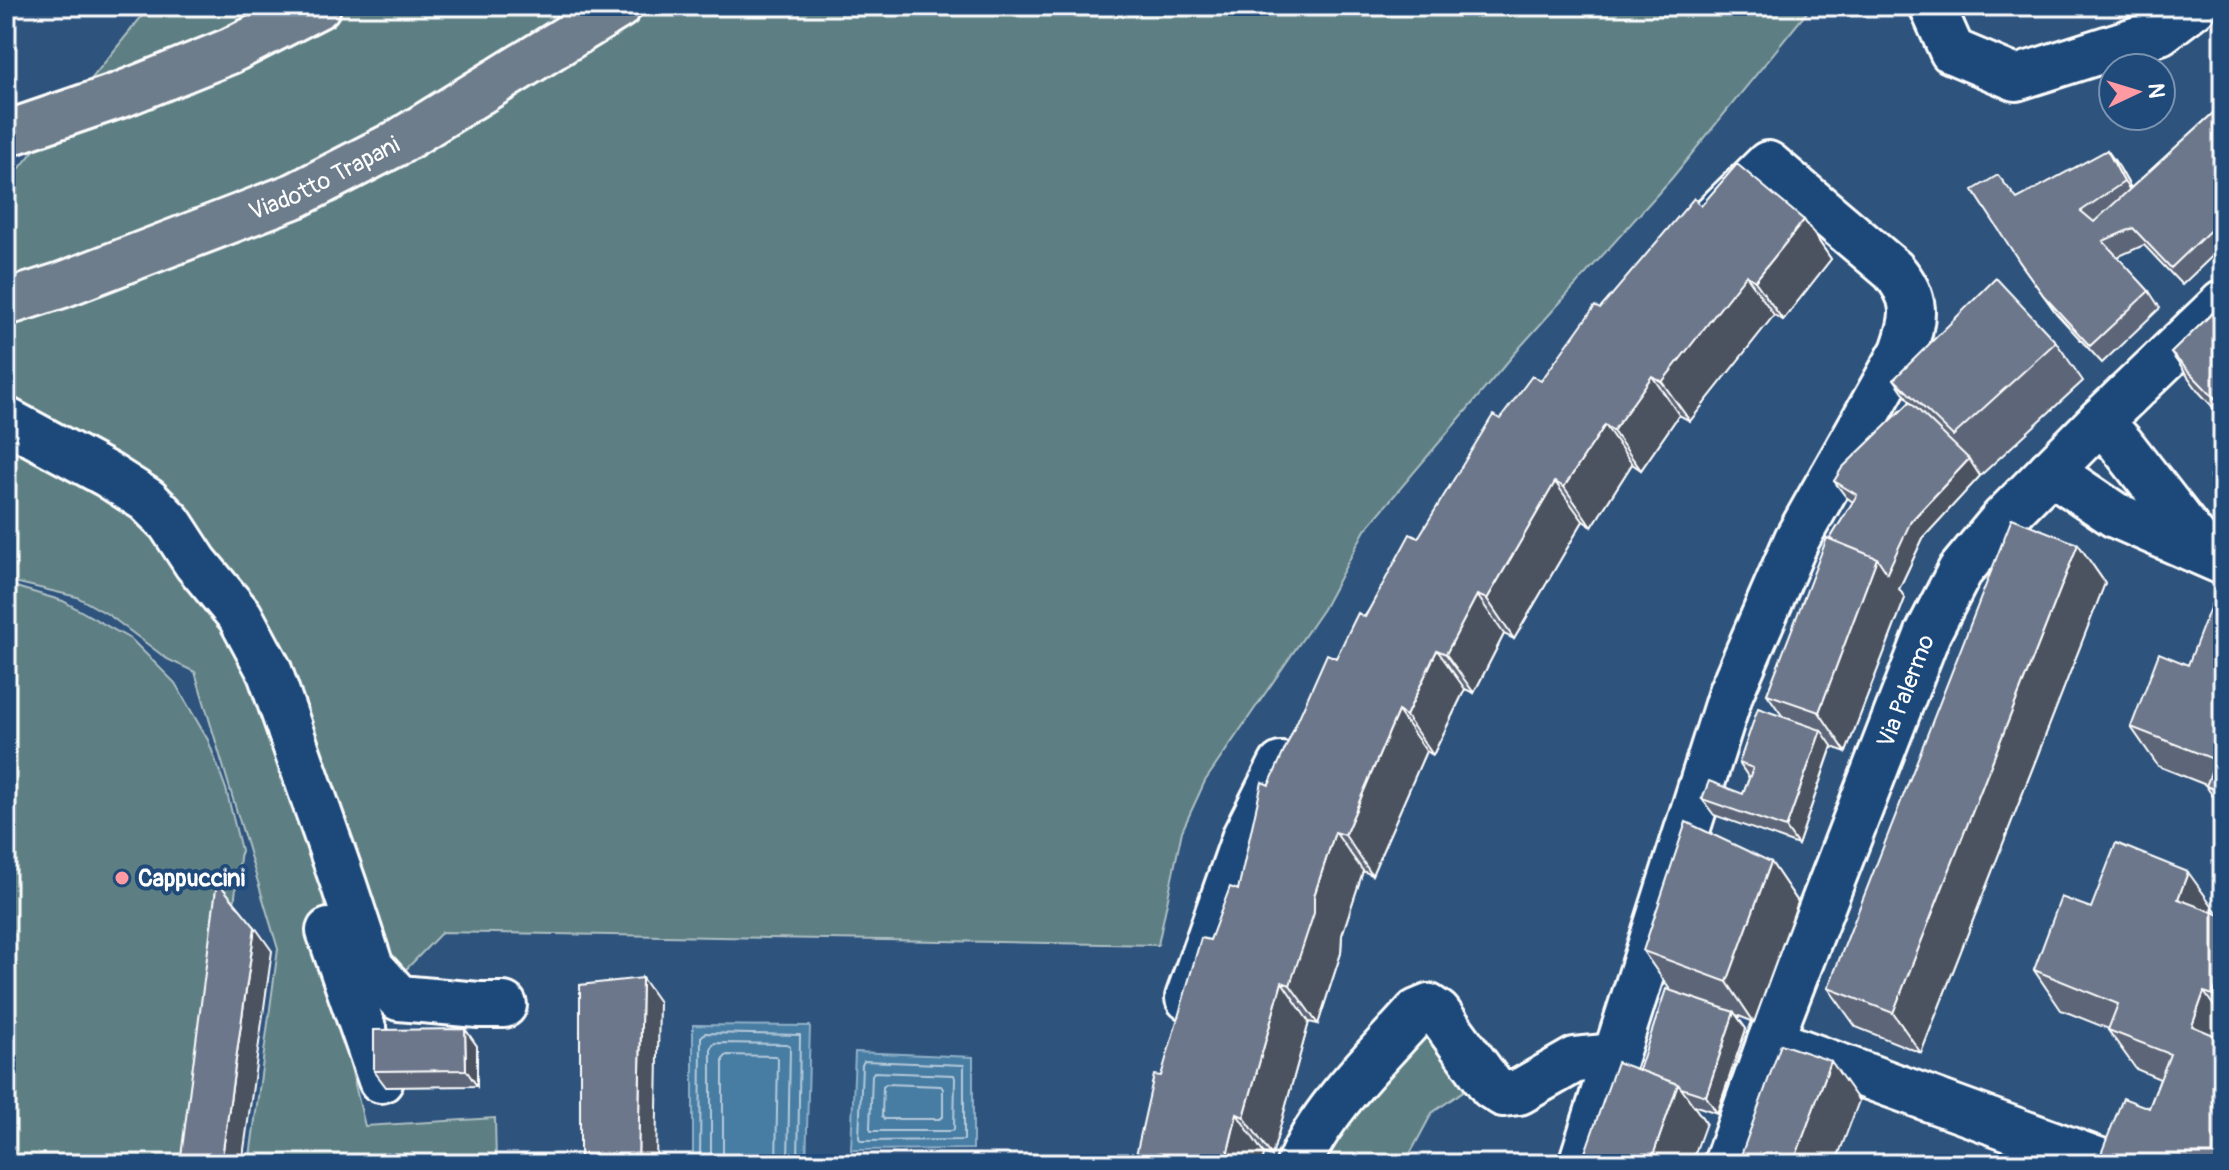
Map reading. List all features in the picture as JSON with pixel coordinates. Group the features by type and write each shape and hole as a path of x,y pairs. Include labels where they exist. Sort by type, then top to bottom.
{"highway":[{"path":"6,134 123,94 230,51 318,6"},
{"name":"Viadotto Trapani","path":"6,303 62,285 296,195 397,143 619,6"}],"street":[{"path":"1932,6 1952,51 2016,78 2160,32 2194,6"},
{"path":"1581,1164 1731,692 1797,539 1903,351 1913,323 1912,300 1893,270 1768,164 1681,250"},
{"name":"Via Palermo","path":"1726,1164 1770,1041 1928,633 1960,571 2050,471 2223,303"},
{"path":"6,420 108,475 147,500 170,523 196,563 240,616 269,670 371,967 399,998 504,1005"},
{"path":"2100,421 2215,559"},
{"path":"2050,471 2115,515 2215,559"},
{"path":"196,563 200,601 246,680 283,799 381,1080"},
{"path":"1174,1042 1245,836 1299,730"},
{"path":"1299,1164 1336,1103 1417,1012 1429,1007 1438,1013 1492,1087 1503,1094 1519,1092 1575,1060 1615,1056"},
{"path":"1770,1041 2100,1161"}],"green space":[{"path":"150,6 1812,6 1672,178 1521,346 1365,530 1323,609 1205,781 1182,831 1158,945 442,932 343,1035 365,1126 495,1118 496,1164 249,1164 278,949 195,672 167,659 109,615 77,597 6,580 6,185"},
{"name":"Cappuccini","path":"6,584 63,601 132,640 175,683 208,740 226,789 241,850 200,1164 6,1164"},
{"path":"1428,1020 1475,1083 1432,1113 1410,1154 1411,1164 1326,1164 1349,1105"}],"water":[{"path":"693,1025 810,1026 806,1164 693,1164"},
{"path":"855,1052 973,1057 973,1149 851,1150"}],"building":[{"path":"2223,102 2223,218 2171,268 2133,228 2103,241 2149,291 2090,346 2044,296 1973,190 1998,175 2017,199 2107,150 2124,182 2081,211 2094,222"},
{"path":"1737,164 1804,220 1755,281 1746,275 1662,382 1652,376 1613,431 1605,425 1564,487 1555,482 1487,599 1477,595 1446,654 1437,650 1406,716 1398,711 1345,835 1335,832 1314,896 1314,913 1290,985 1282,982 1244,1117 1237,1114 1225,1164 1134,1164 1154,1075 1161,1076 1201,938 1210,940 1230,887 1238,890 1262,782 1269,785 1327,654 1336,658 1358,613 1365,617 1410,534 1418,538 1493,415 1500,419 1532,376 1541,381 1595,306 1600,309 1694,198 1701,206"},
{"path":"1996,278 2056,342 1953,436 1894,379"},
{"path":"2223,303 2223,407 2171,353"},
{"path":"1910,402 1969,459 1911,521 1887,573 1877,558 1830,539 1857,495 1834,481 1842,468"},
{"path":"2223,444 2223,483 2210,477"},
{"path":"2012,518 2078,544 1893,1013 1828,988"},
{"path":"1827,538 1877,558 1819,712 1767,694"},
{"path":"2213,600 2223,604 2223,793 2206,786 2216,760 2131,727 2159,653 2188,665"},
{"path":"1758,708 1821,730 1786,828 1702,799 1709,781 1743,794 1753,768 1739,763"},
{"path":"1686,822 1771,862 1727,982 1643,951"},
{"path":"2116,843 2188,872 2178,899 2223,916 2223,969 2213,995 2204,992 2192,1026 2223,1039 2223,1164 2097,1164 2123,1098 2149,1108 2170,1054 2108,1030 2118,1004 2034,970 2061,897 2091,908"},
{"path":"217,881 255,927 221,1164 180,1164"},
{"path":"642,978 638,1164 580,1164 580,985"},
{"path":"1666,989 1734,1012 1706,1096 1639,1070"},
{"path":"465,1029 466,1070 374,1071 374,1030"},
{"path":"1781,1044 1831,1061 1793,1164 1738,1164"},
{"path":"1617,1062 1678,1084 1650,1164 1581,1164"}],"place":[{"name":"Cappuccini","path":"122,878"}]}
